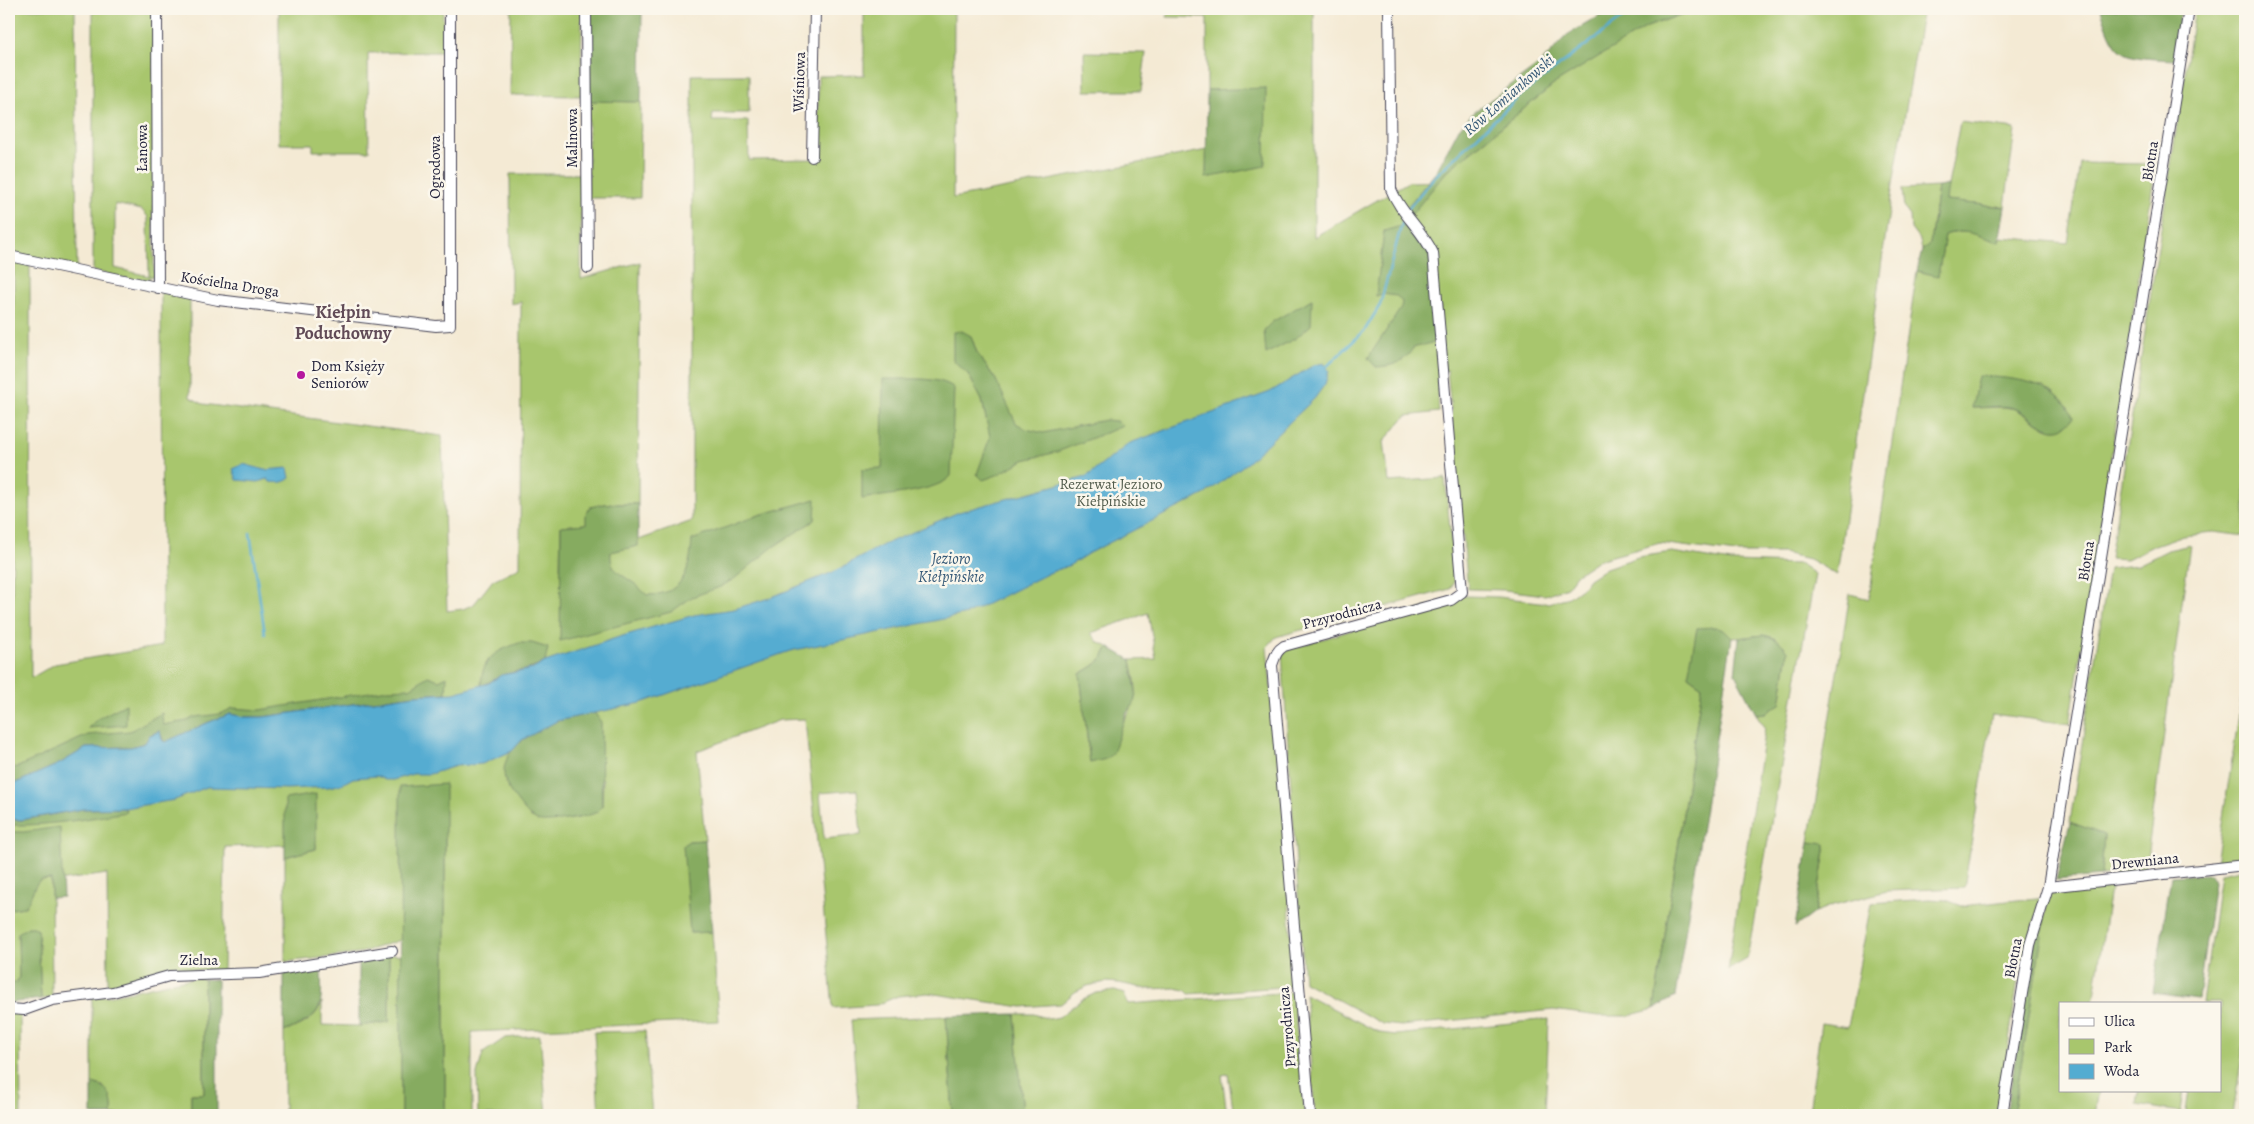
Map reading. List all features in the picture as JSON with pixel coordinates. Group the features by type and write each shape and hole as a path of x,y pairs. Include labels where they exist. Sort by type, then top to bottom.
{"street":[{"name":"Łanowa","path":"157,9 158,288"},
{"name":"Ogrodowa","path":"450,9 450,325"},
{"name":"Malinowa","path":"586,9 588,268"},
{"name":"Wiśniowa","path":"812,157 815,9"},
{"name":"Przyrodnicza","path":"1310,1115 1272,665 1274,657 1278,649 1284,646 1451,600 1462,592 1433,252 1400,207 1391,189 1389,9"},
{"name":"Błotna","path":"2002,1115 2030,945 2048,887 2189,9"},
{"name":"Kościelna Droga","path":"9,256 218,300 436,326 450,325"},
{"name":"Drewniana","path":"2048,887 2245,865"},
{"name":"Zielna","path":"9,1009 24,1010 52,1000 113,992 169,976 259,973 392,951"}],"green space":[{"path":"9,9 75,9 77,267 9,253"},
{"path":"93,9 154,9 154,277 150,276 149,283 93,271","holes":["115,204 142,210 148,217 149,276 115,268"]},
{"path":"279,9 443,9 443,52 368,53 369,151 313,151 313,144 279,144"},
{"path":"511,9 582,9 581,96 510,95"},
{"name":"Rezerwat Jezioro Kiełpińskie","path":"864,9 954,9 953,198 1207,150 1206,177 1266,89 1207,90 1207,18 1167,17 1169,9 1314,9 1314,237 1408,182 1438,181 1447,171 1557,82 1647,27 1685,13 1715,9 1923,9 1892,190 1837,575 1809,559 1783,553 1736,553 1660,543 1598,560 1577,574 1567,587 1545,595 1504,590 1468,589 1447,369 1437,381 1439,412 1406,416 1384,441 1389,482 1445,478 1455,580 1450,589 1276,637 1267,647 1284,818 1294,986 1189,994 1185,990 1175,988 1147,989 1106,982 1087,986 1075,992 1061,1004 1022,1007 928,993 898,996 877,1005 833,1008 805,719 780,720 697,751 705,840 689,841 690,933 712,932 719,1021 472,1032 472,1115 445,1115 445,837 401,842 401,940 357,954 285,962 285,857 316,849 316,844 225,847 223,972 199,970 169,971 108,990 107,874 51,882 52,998 41,999 38,930 18,933 19,977 17,982 9,985 9,909 19,908 25,904 32,889 9,887 9,692 12,690 14,261 30,265 31,678 55,664 162,646 161,292 190,298 190,397 203,404 442,436 447,611 463,609 474,604 493,580 520,567 521,302 511,304 510,174 581,174 581,279 640,262 638,504 604,504 586,524 561,526 560,568 692,521 692,75 749,75 749,113 713,113 712,121 748,121 749,160 818,159 818,76 864,75","holes":["971,336 977,353 996,380 987,423 982,400 968,374","1148,613 1156,659 1131,660 1136,687 1134,700 1125,719 1090,763 1080,674 1101,660 1108,647 1097,641 1091,633","603,779 602,806 587,816 559,819 531,818 529,815","857,790 861,835 824,839 820,793"]},
{"path":"1612,9 1715,9 1685,13 1647,27 1557,82 1447,171 1412,214 1407,207 1436,172 1459,128 1474,112 1541,63 1567,35"},
{"path":"2101,9 2181,9 2174,60 2143,58 2124,52 2117,47 2112,38"},
{"path":"2195,9 2245,9 2245,536 2213,532 2184,535 2155,545 2127,559 2110,558"},
{"path":"588,11 642,11 641,102 588,101"},
{"path":"1084,52 1146,53 1141,91 1085,91"},
{"path":"1266,88 1265,166 1206,178 1207,90"},
{"path":"588,101 641,102 640,198 588,198"},
{"path":"1960,122 2015,129 2005,207 1945,201"},
{"path":"2080,163 2156,164 2070,724 1992,714 1964,888 1887,891 1833,905 1815,912 1826,845 1809,842 1850,594 1869,599 1917,271 1938,275 1945,235 1952,233 1972,233 1999,242 2000,237 2068,243","holes":["2041,386 2059,397 2070,408 2048,429 2016,409 2004,407 1972,408"]},
{"path":"1948,185 1946,201 2005,207 1999,242 1966,232 1945,235 1938,276 1917,271 1922,250 1930,244 1938,187"},
{"path":"1938,187 1930,244 1922,250 1920,241 1911,229 1910,216 1904,208 1902,189"},
{"path":"1408,224 1430,255 1435,342 1413,348 1398,363 1376,367 1368,358 1401,308 1402,302 1397,296 1382,294 1376,296 1384,231"},
{"path":"1312,299 1311,325 1296,338 1266,354 1264,330 1272,322"},
{"path":"962,331 971,336 977,353 996,380 1016,423 1026,429 1043,433 1105,420 1116,421 1123,426 1057,452 1024,460 997,475 983,480 977,474 990,437 982,400 968,374 953,360 953,332"},
{"path":"1978,376 2019,380 2046,388 2067,405 2073,417 2060,429 2053,429 2016,409 2000,406 1972,408"},
{"path":"883,379 939,381 954,388 951,476 934,486 862,499 862,469 882,468"},
{"path":"816,499 815,520 773,547 734,579 720,587 692,597 671,612 560,641 561,526 586,524 586,514 590,507 604,504 638,504 638,546 611,552 611,558 614,568 647,595 669,591 677,586 689,562 692,540 759,515"},
{"path":"2190,545 2145,872 2101,876 2104,836 2070,822 2109,568 2138,565 2168,550"},
{"path":"1672,552 1731,562 1801,564 1815,574 1747,959 1728,970 1765,727 1756,714 1765,713 1780,703 1788,652 1776,639 1770,637 1732,638 1725,631 1688,676 1702,686 1654,1009 1627,1016 1599,1016 1553,1010 1401,1026 1383,1024 1304,982 1282,654 1290,649 1464,596 1498,597 1548,603 1569,597 1584,586 1589,579 1606,568 1638,557"},
{"path":"1716,627 1725,631 1732,638 1675,997 1654,1009 1702,686 1688,676 1697,628"},
{"path":"1763,635 1777,640 1788,651 1780,704 1765,713 1756,714 1735,674 1739,638"},
{"path":"519,643 532,643 548,648 545,662 529,669 503,675 481,686 484,669 491,657"},
{"path":"1108,647 1131,660 1136,691 1134,704 1126,714 1113,753 1106,759 1090,763 1080,674 1101,660"},
{"path":"2245,675 2245,860 2216,863"},
{"path":"428,676 439,680 447,676 446,693 415,695 263,717 244,717 230,714 165,743 159,731 150,735 145,743 131,747 86,748 59,764 9,786 9,768 18,767 88,735 130,731 162,713 163,725 187,721 195,717 220,714 233,708 260,710 388,689 410,688"},
{"path":"126,704 126,725 88,728 97,719"},
{"path":"594,712 601,722 602,806 597,812 585,816 567,820 537,821 526,812 511,793 505,780 504,768 508,758 514,748 523,740 545,726"},
{"path":"445,784 445,1115 401,1115 400,787"},
{"path":"316,794 316,849 285,857 285,799"},
{"path":"125,808 126,812 82,819 53,823 9,825 9,819 21,820 83,809"},
{"path":"2070,822 2104,835 2101,876 2056,880"},
{"path":"60,827 63,897 51,898 51,879 40,880 25,907 9,909 9,832"},
{"path":"705,840 712,932 690,933 683,845 689,841"},
{"path":"1809,842 1826,844 1815,912 1795,927"},
{"path":"2245,869 2245,1036 2233,1115 2187,1114 2189,1092 2222,1092 2222,1002 2202,1002 2220,874"},
{"path":"2211,874 2214,882 2198,999 2153,993 2171,876"},
{"path":"2111,882 2093,1002 2059,1002 2059,1092 2099,1092 2095,1115 2013,1115 2049,889"},
{"path":"2036,898 2042,899 2020,966 1998,1115 1806,1115 1810,1105 1821,1023 1848,1027 1871,903 1929,899 1946,900 1962,906"},
{"path":"2045,917 2013,1115 2006,1115 2035,935"},
{"path":"28,927 34,927 38,930 41,999 9,1003 9,985 17,982 19,977 18,933"},
{"path":"389,954 402,955 401,1115 284,1115 284,1032 311,1018 322,1002 322,1025 359,1026 389,1022"},
{"path":"389,954 389,1022 359,1026 359,961"},
{"path":"321,966 322,991 319,1008 308,1020 284,1032 284,971"},
{"path":"194,978 204,979 204,1094 191,1094 191,1115 112,1115 112,1105 103,1086 92,1083 92,998"},
{"path":"204,979 217,980 217,1115 191,1115 191,1094 204,1094"},
{"path":"1115,991 1124,994 1128,1004 1293,992 1305,1115 1234,1115 1228,1074 1222,1075 1227,1115 1023,1115 1015,1014 1034,1014 1049,1019 1059,1017 1081,1000 1096,993"},
{"path":"1305,994 1380,1033 1396,1035 1549,1019 1545,1115 1315,1115"},
{"path":"9,1012 20,1013 21,1115 9,1115"},
{"path":"1015,1014 1023,1115 953,1115 946,1016"},
{"path":"946,1016 953,1115 859,1115 851,1020"},
{"path":"645,1031 652,1115 599,1115 594,1032"},
{"path":"540,1035 547,1115 478,1115 477,1074 483,1053 505,1038"},
{"path":"92,1083 107,1090 112,1103 112,1115 92,1115"},
{"path":"2139,1092 2184,1092 2181,1112 2137,1105"}],"water":[{"name":"Jezioro Kiełpińskie","path":"1324,363 1329,371 1325,384 1315,398 1248,462 1205,494 1089,553 1070,565 1049,573 967,614 790,651 641,703 557,721 522,740 512,751 482,764 456,766 430,774 413,774 393,780 385,780 377,776 353,778 342,784 329,787 287,789 207,787 175,800 125,808 83,809 21,820 9,819 9,786 59,764 86,748 131,747 145,743 150,735 160,731 162,740 165,742 230,714 244,717 263,717 415,695 454,693 489,683 501,675 533,669 545,662 619,637 694,615 734,609 769,598 833,572 883,545 959,512 1086,477 1130,443 1270,392 1314,365"},
{"path":"243,464 265,470 288,468 290,478 278,482 270,482 268,479 258,482 237,480 233,469"}],"waterway":[{"name":"Rów Łomiankowski","path":"1408,209 1434,177 1523,93 1634,9"},
{"name":"Rów Łomiankowski","path":"1324,369 1365,330 1380,305 1402,223"},
{"path":"250,533 265,634"}],"place":[{"name":"Dom Księży Seniorów","path":"301,375"}],"district":[{"name":"Kiełpin Poduchowny","path":"343,322"}]}
